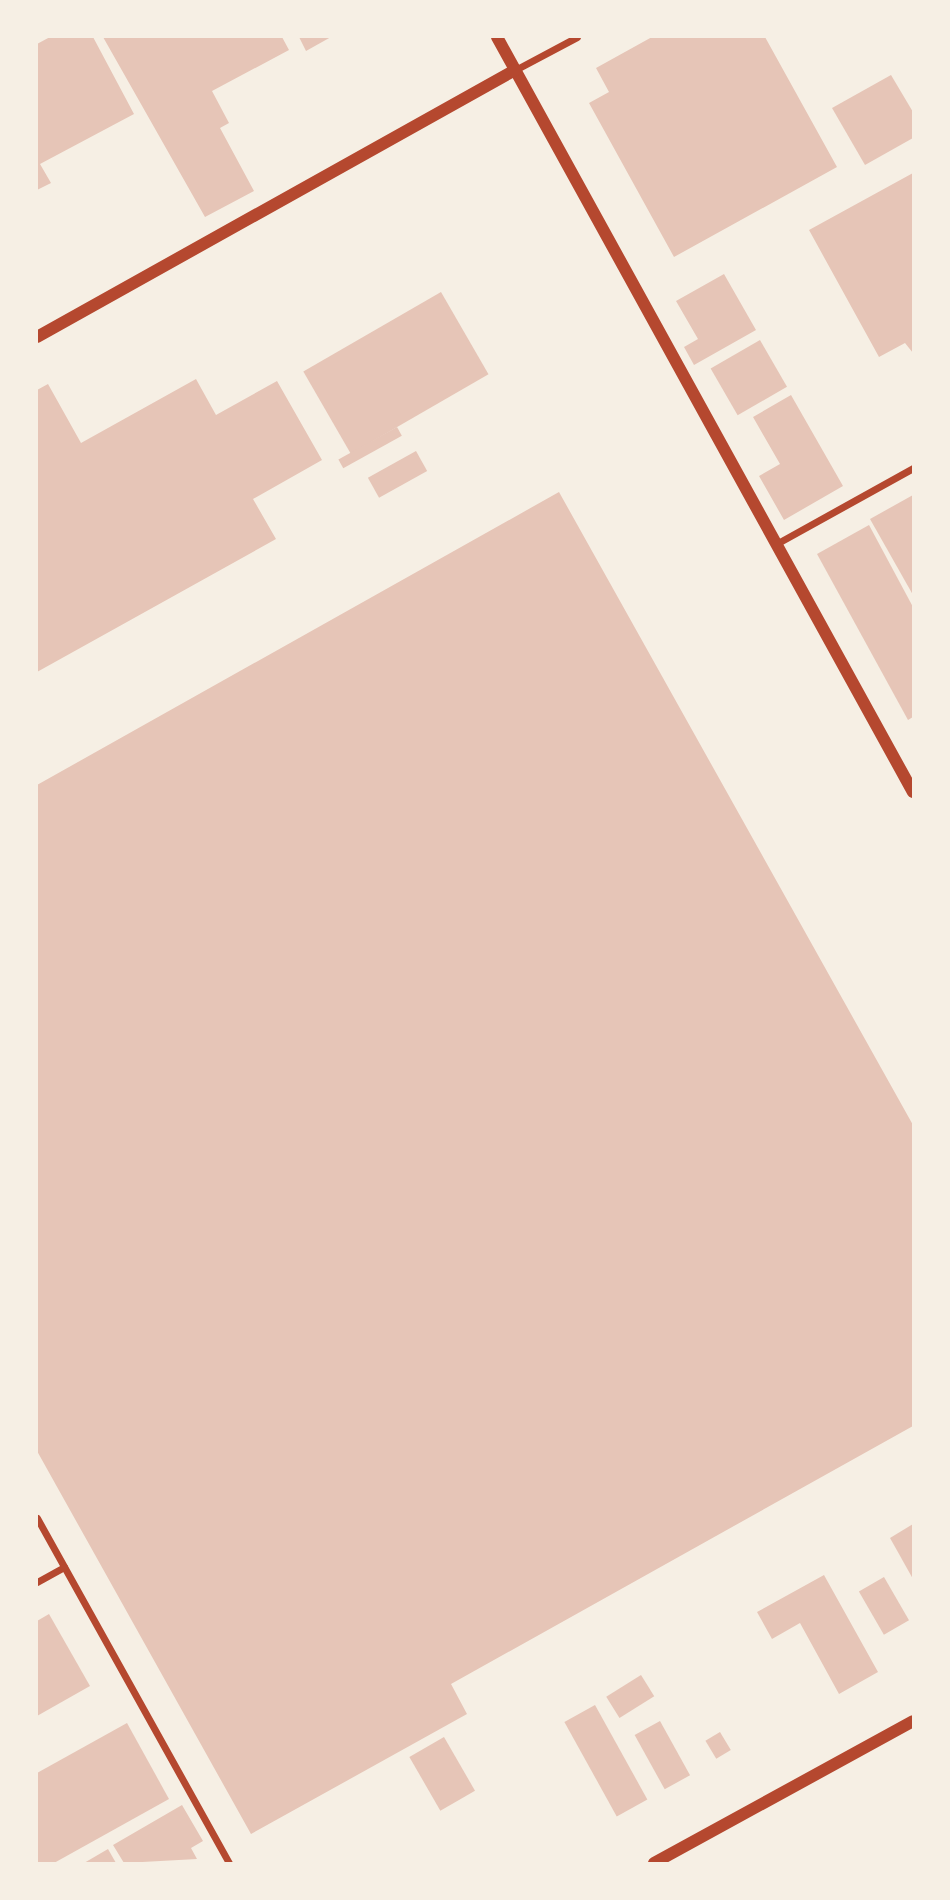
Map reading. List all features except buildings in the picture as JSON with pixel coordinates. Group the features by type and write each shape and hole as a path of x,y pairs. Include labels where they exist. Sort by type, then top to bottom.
{"street":[{"path":"497,37 913,792"},
{"path":"37,337 577,37"},
{"path":"776,544 913,468"},
{"path":"37,1518 229,1863"},
{"path":"37,1582 64,1567"},
{"path":"654,1863 913,1721"}]}
